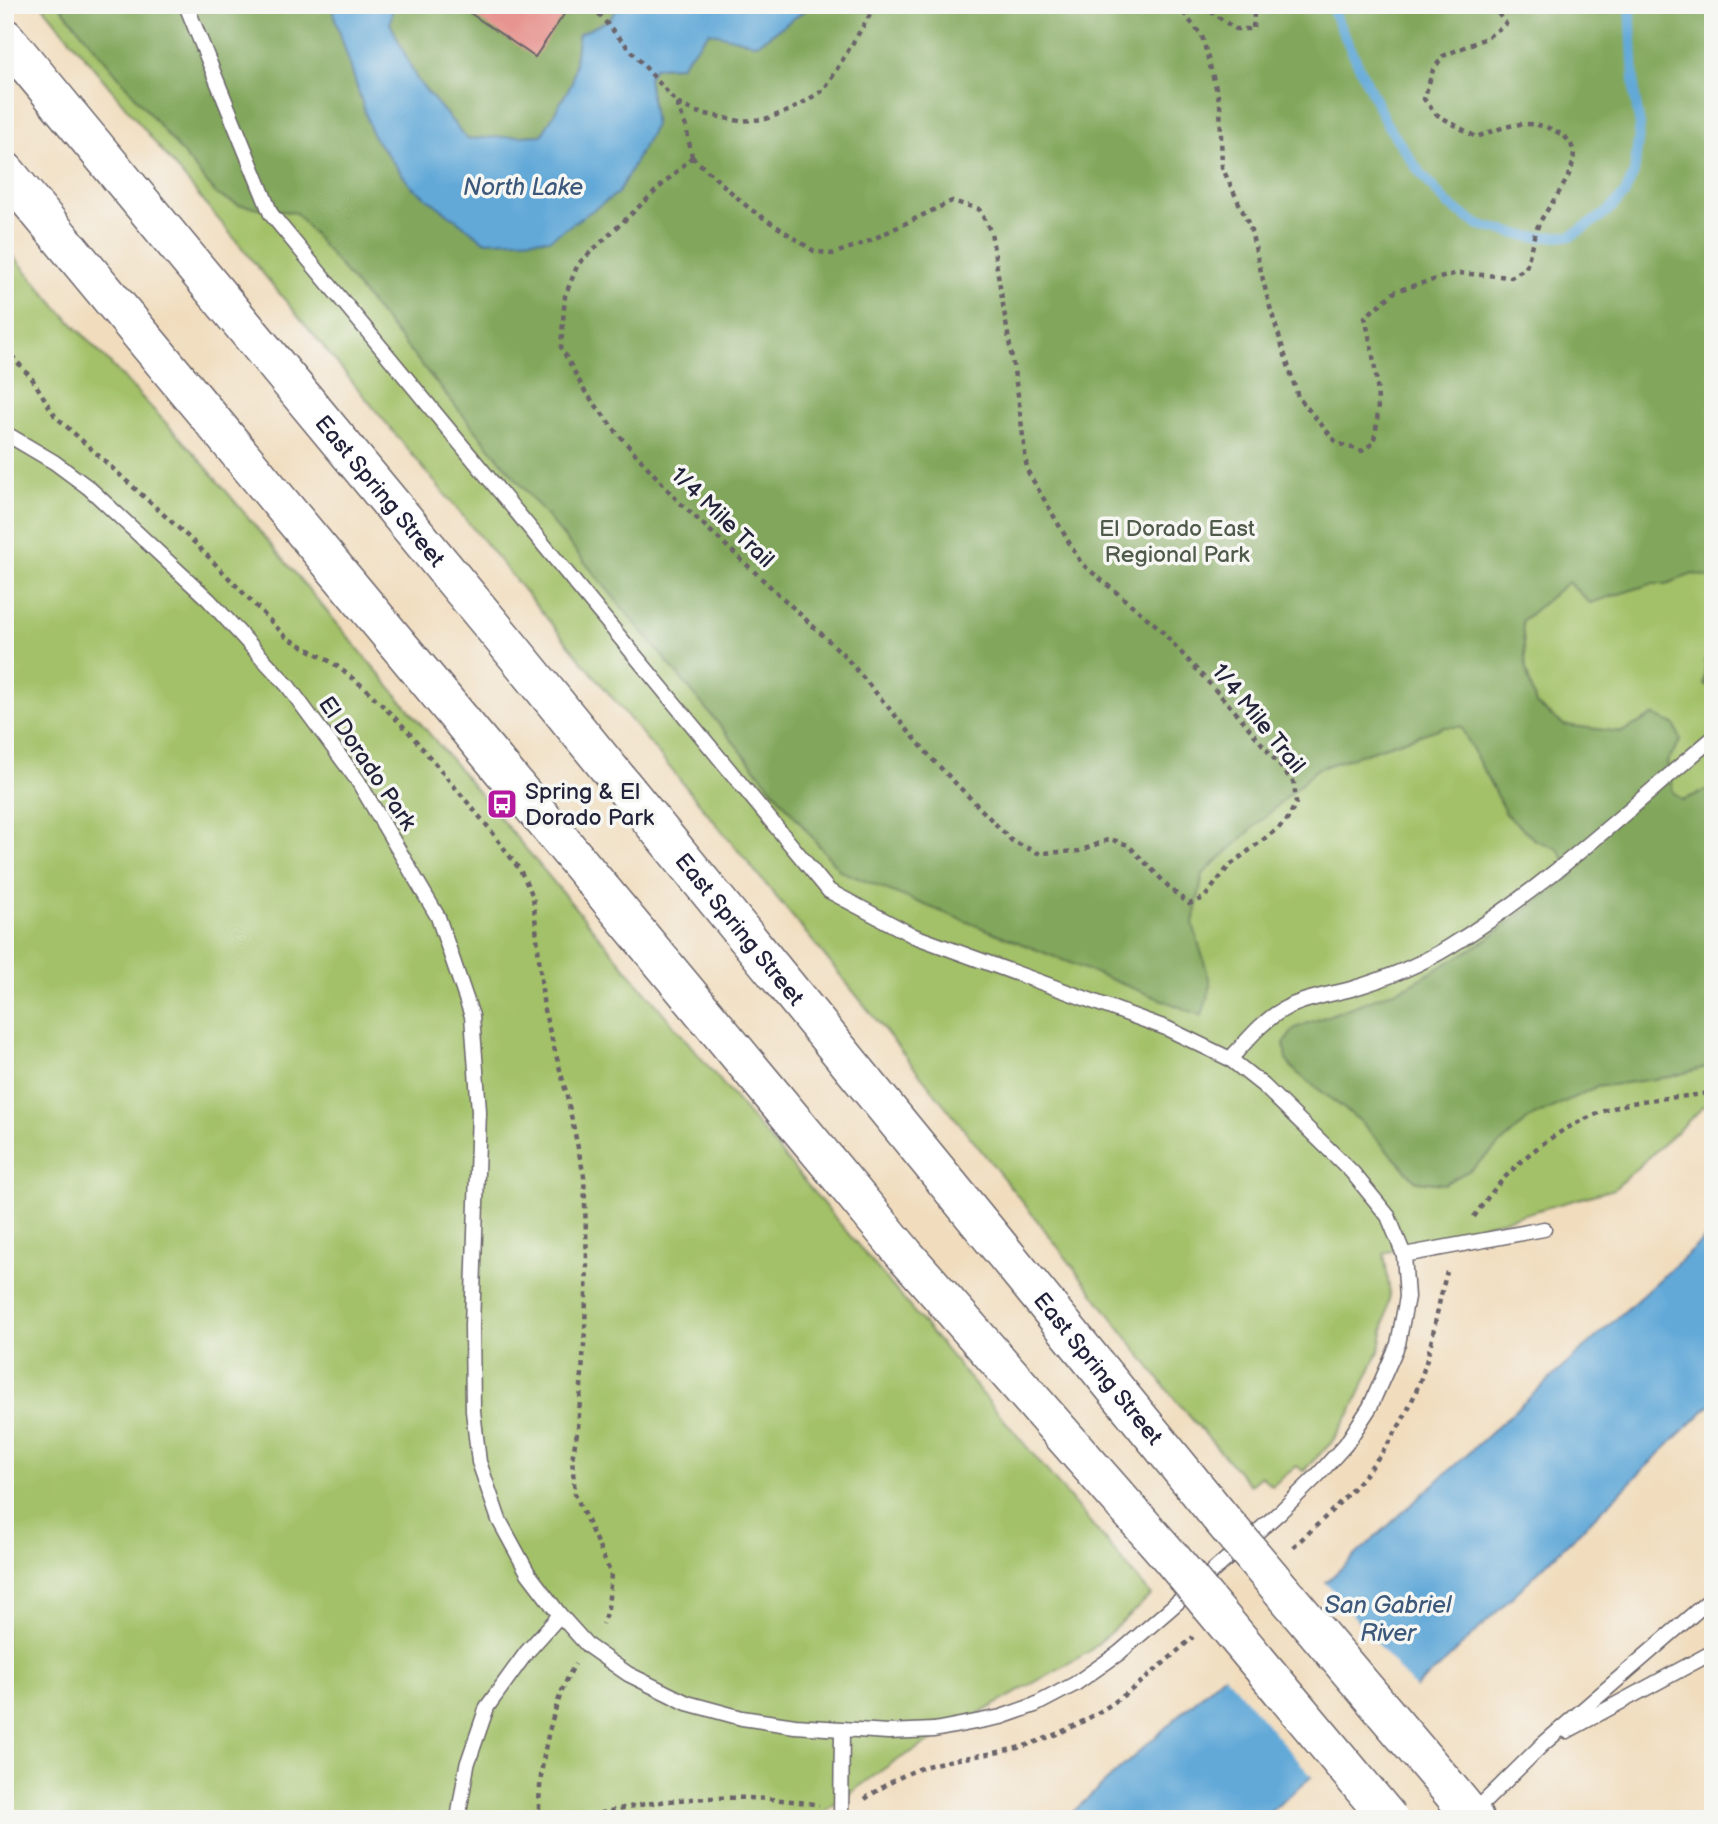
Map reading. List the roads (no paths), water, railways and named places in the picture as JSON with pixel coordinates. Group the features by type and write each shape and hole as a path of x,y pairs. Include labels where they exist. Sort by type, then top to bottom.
{"main road":[{"name":"East Spring Street","path":"5,38 513,651 1219,1516 1472,1817"},
{"path":"5,171 905,1255 1172,1559 1390,1819"}],"lane":[{"name":"El Dorado Park","path":"5,433 54,462 89,488 209,600 288,686 358,781 438,917 472,1016 479,1111 472,1399 479,1462 499,1520 528,1573 588,1646 628,1674 687,1703 742,1718 842,1730 934,1730 1002,1717 1035,1705 1075,1684 1140,1635 1280,1512 1346,1444 1370,1407 1398,1344 1407,1297 1404,1255 1388,1216 1352,1172 1264,1086 1230,1059 1166,1028 914,936 829,891 271,214 186,5"},
{"path":"1230,1059 1260,1027 1285,1009 1406,970 1448,947 1550,875 1713,738"},
{"path":"1404,1255 1544,1229"},
{"path":"1472,1817 1542,1745 1713,1597"},
{"path":"458,1819 467,1765 487,1707 526,1653 560,1615"},
{"path":"1542,1745 1713,1652"},
{"path":"841,1818 842,1730"}],"water":[{"name":"North Lake","path":"331,5 393,5 390,23 417,80 467,139 542,135 572,83 579,34 609,20 620,5 813,5 757,44 709,32 680,66 654,67 648,78 655,125 618,193 550,239 484,241 411,186 372,134"},
{"name":"San Gabriel River","path":"1713,1231 1713,1402 1444,1663 1262,1819 1065,1819"}],"waterway":[{"path":"1330,5 1386,123 1418,170 1447,204 1479,225 1530,237 1571,236 1605,214 1624,195 1634,173 1640,125 1635,98 1630,5"}],"place":[{"name":"Spring & El Dorado Park","path":"502,804"}],"park label":[{"name":"El Dorado East Regional Park","path":"1177,541"}]}
